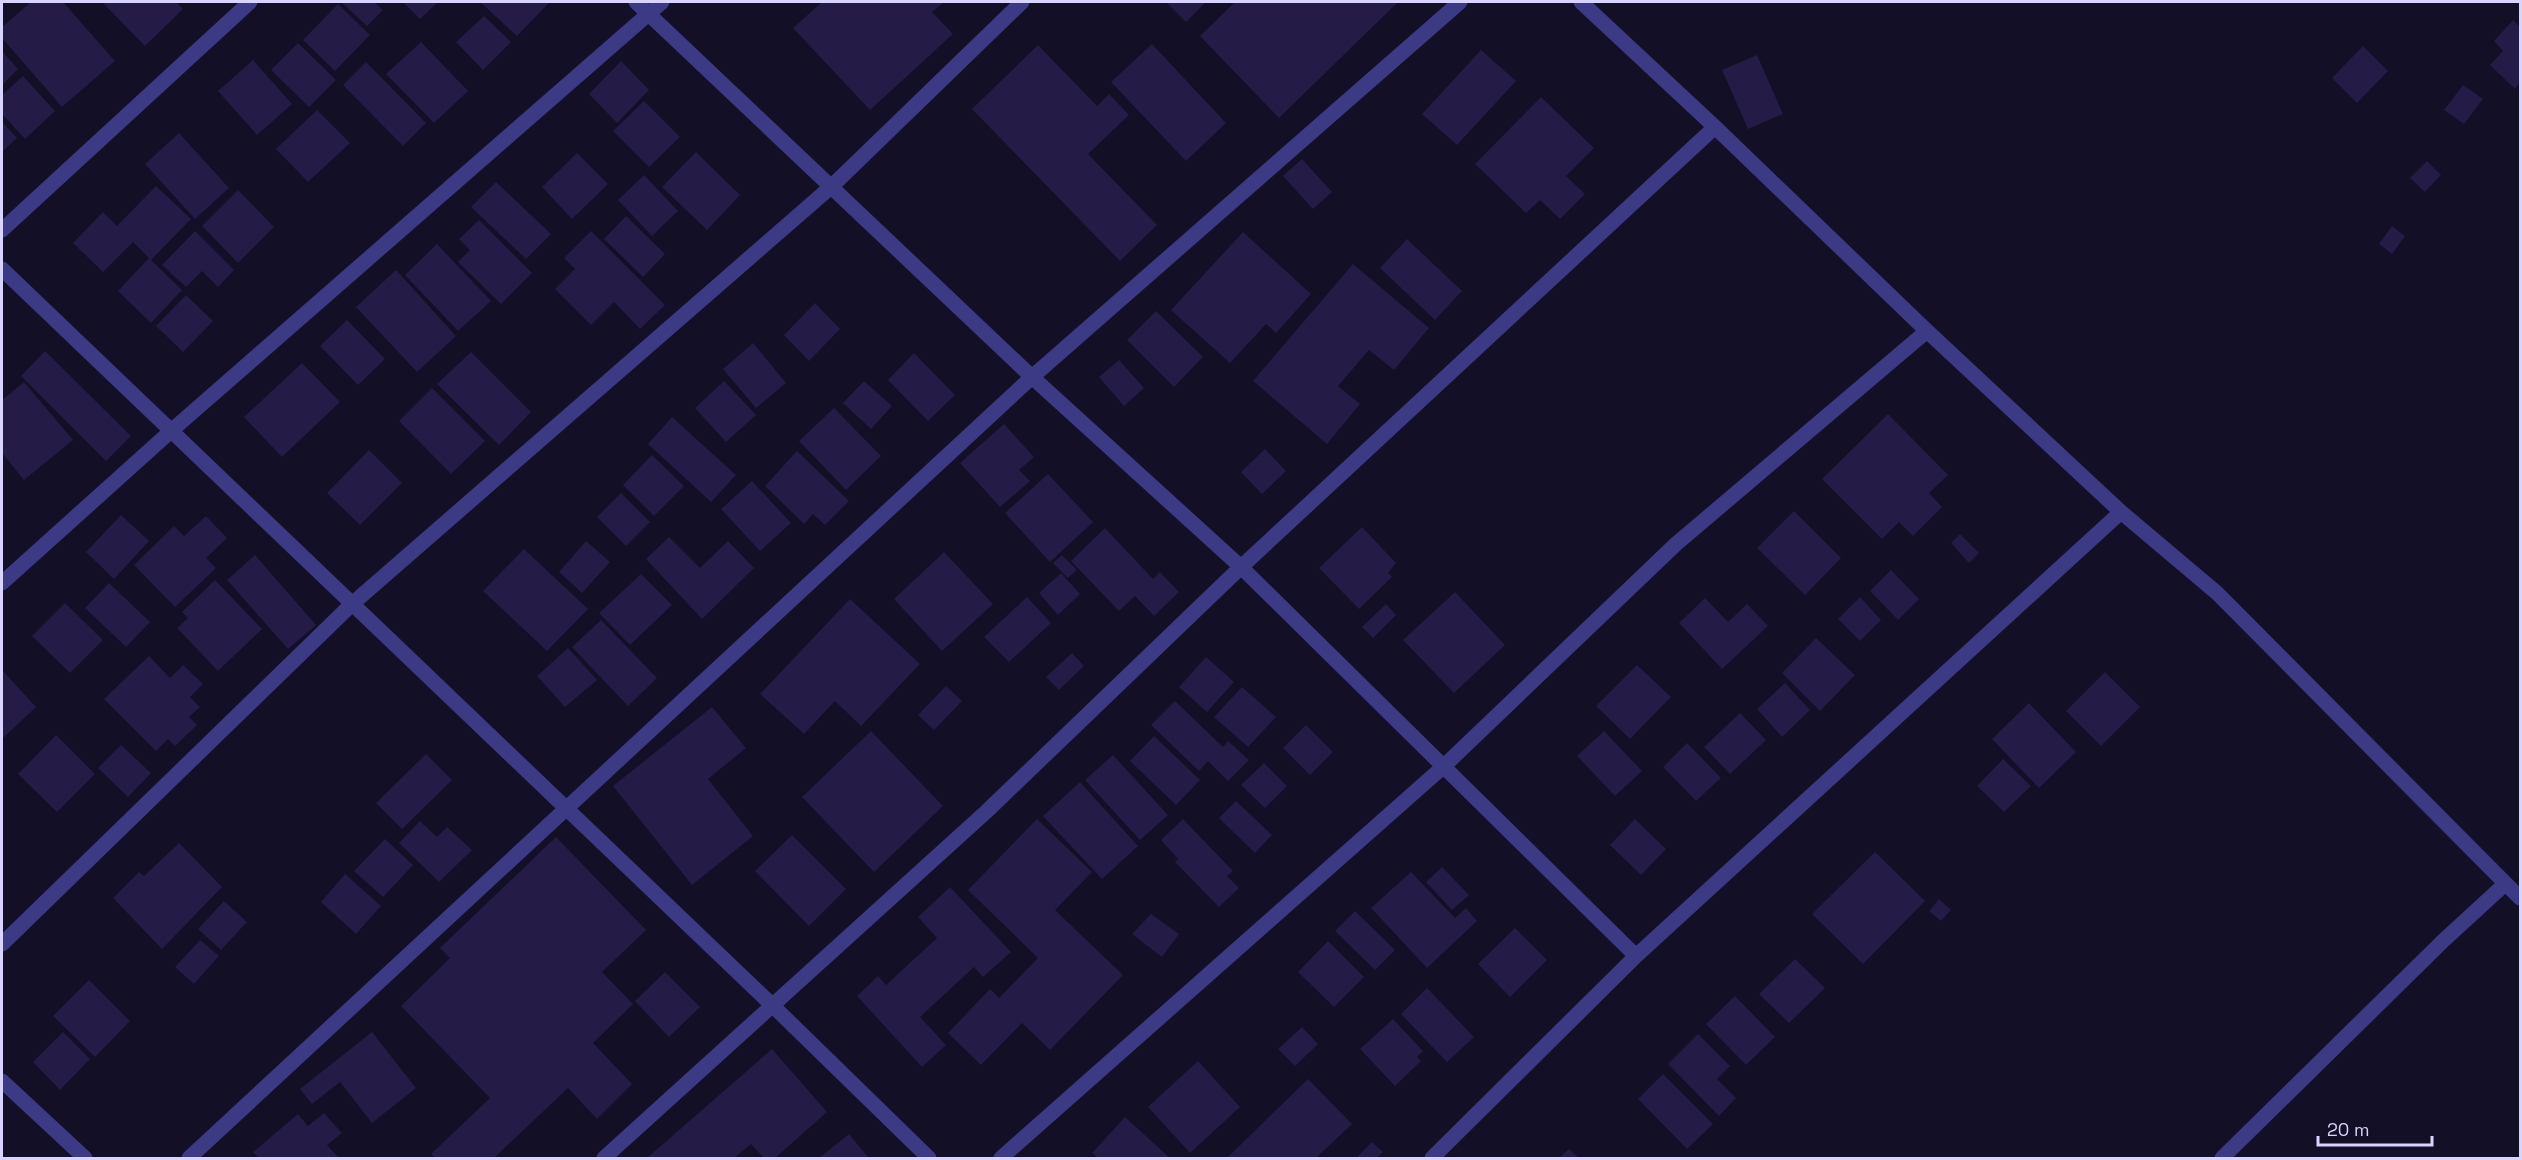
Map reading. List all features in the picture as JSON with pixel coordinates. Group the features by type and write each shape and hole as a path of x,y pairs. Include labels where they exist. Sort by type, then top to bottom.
{"street":[{"path":"2,230 250,2"},
{"path":"636,2 1032,376 1241,567 1636,956"},
{"path":"2,583 171,431 662,2"},
{"path":"2,944 352,604 832,186 1022,2"},
{"path":"189,1158 1032,376 1460,2"},
{"path":"1581,2 1715,126 1927,331 2121,512 2217,593 2520,898"},
{"path":"604,1158 987,811 1241,567 1715,126"},
{"path":"2,269 929,1158"},
{"path":"1001,1158 1443,767 1676,544 1927,331"},
{"path":"1431,1158 1636,956 2121,512"},
{"path":"2222,1158 2444,940 2505,884"},
{"path":"2,1081 85,1158"}],"building":[{"path":"31,2 63,2 115,61 62,107 2,38 2,27"},
{"path":"102,2 176,2 183,9 145,46"},
{"path":"341,2 374,2 383,10 367,26"},
{"path":"403,2 438,2 420,19"},
{"path":"480,2 550,2 517,36"},
{"path":"822,2 944,2 932,12 953,34 870,110 793,28"},
{"path":"1166,2 1206,2 1186,22"},
{"path":"1235,2 1397,3 1279,118 1200,36"},
{"path":"338,4 370,35 335,71 303,40"},
{"path":"484,16 511,42 483,70 456,42"},
{"path":"2513,20 2520,27 2520,82 2515,89 2490,65 2503,51 2494,41"},
{"path":"421,42 468,91 434,123 386,74"},
{"path":"298,43 336,80 309,107 271,70"},
{"path":"1152,44 1226,123 1186,161 1111,82"},
{"path":"1038,45 1097,106 1109,94 1129,115 1088,154 1157,225 1120,261 972,109"},
{"path":"2363,46 2388,71 2357,103 2332,78"},
{"path":"1481,50 1516,81 1457,145 1422,114"},
{"path":"2,51 18,69 2,85"},
{"path":"1757,55 1783,114 1748,129 1722,70"},
{"path":"253,60 292,104 257,135 218,91"},
{"path":"621,61 649,90 617,123 589,94"},
{"path":"366,62 426,123 403,146 343,85"},
{"path":"23,76 55,111 25,139 2,114 2,95"},
{"path":"2463,85 2483,99 2464,124 2444,110"},
{"path":"1541,97 1594,148 1566,176 1585,194 1560,219 1540,200 1526,213 1475,164"},
{"path":"644,101 680,137 649,167 613,131"},
{"path":"317,110 350,143 308,182 276,149"},
{"path":"2,122 17,138 2,152"},
{"path":"179,133 229,188 195,219 145,164"},
{"path":"696,152 740,195 707,230 662,187"},
{"path":"577,153 608,184 572,219 542,187"},
{"path":"1302,159 1332,192 1313,209 1283,176"},
{"path":"2427,161 2441,175 2425,192 2410,178"},
{"path":"644,175 678,211 652,236 618,200"},
{"path":"496,182 551,234 526,259 471,207"},
{"path":"156,186 191,219 151,260 182,290 151,323 118,291 149,258 133,242 103,272 73,243 103,212 117,226"},
{"path":"238,190 274,227 238,263 202,226"},
{"path":"626,216 665,254 643,277 604,239"},
{"path":"479,220 532,273 501,304 458,262 470,250 459,239"},
{"path":"2392,226 2405,236 2392,254 2379,244"},
{"path":"195,231 234,270 218,287 202,271 186,287 162,265"},
{"path":"591,231 665,305 640,329 614,302 591,325 555,289 575,269 564,258"},
{"path":"1243,232 1311,294 1276,333 1266,324 1230,363 1171,310"},
{"path":"1407,239 1462,291 1435,320 1380,268"},
{"path":"437,244 491,301 458,331 405,275"},
{"path":"1353,264 1429,328 1394,370 1369,350 1338,386 1360,404 1327,444 1253,381"},
{"path":"396,270 456,336 417,372 356,307"},
{"path":"186,295 213,321 183,352 156,326"},
{"path":"815,303 840,329 809,361 784,335"},
{"path":"1156,311 1203,357 1174,387 1127,340"},
{"path":"347,320 385,359 358,385 320,346"},
{"path":"753,343 786,383 756,408 723,369"},
{"path":"45,351 131,436 106,461 21,376"},
{"path":"471,352 531,412 499,445 437,384"},
{"path":"914,353 955,395 928,421 888,380"},
{"path":"1119,360 1144,388 1124,406 1099,377"},
{"path":"302,363 340,402 282,457 244,417"},
{"path":"724,381 756,415 726,442 695,408"},
{"path":"864,381 892,406 871,429 843,403"},
{"path":"24,382 73,440 24,480 2,453 2,400"},
{"path":"432,388 485,441 451,474 399,421"},
{"path":"834,408 881,456 846,490 799,441"},
{"path":"1888,414 1948,475 1929,493 1942,507 1913,536 1899,522 1882,539 1822,479"},
{"path":"672,417 736,475 711,502 648,444"},
{"path":"1004,424 1034,457 1019,470 1030,481 1000,507 960,463"},
{"path":"1265,449 1286,471 1262,494 1241,472"},
{"path":"369,450 402,483 360,525 327,493"},
{"path":"797,451 849,501 825,525 813,514 804,524 765,486"},
{"path":"652,455 684,486 654,516 623,485"},
{"path":"1048,474 1093,522 1050,562 1005,513"},
{"path":"752,481 791,523 760,551 721,509"},
{"path":"621,493 650,522 626,546 597,517"},
{"path":"1794,511 1841,558 1805,595 1757,548"},
{"path":"121,515 149,541 114,579 86,552"},
{"path":"206,516 227,538 206,558 216,568 175,607 134,565 174,526 184,536"},
{"path":"1362,527 1396,563 1388,573 1392,577 1359,609 1319,568"},
{"path":"1105,528 1153,579 1160,572 1179,592 1154,616 1135,596 1119,611 1071,561"},
{"path":"1960,534 1979,553 1969,563 1951,543"},
{"path":"669,537 700,568 728,541 754,568 702,619 646,559"},
{"path":"586,541 610,562 582,593 559,572"},
{"path":"524,549 588,609 547,651 483,591"},
{"path":"944,552 993,604 942,651 894,599"},
{"path":"255,555 316,625 288,649 227,580"},
{"path":"1062,555 1077,570 1068,578 1053,563"},
{"path":"1891,570 1919,599 1898,620 1870,591"},
{"path":"1061,573 1080,594 1058,615 1039,593"},
{"path":"641,574 672,605 630,645 599,613"},
{"path":"215,580 262,629 218,671 177,628 188,618 182,612"},
{"path":"109,583 150,622 126,647 85,608"},
{"path":"1455,592 1505,645 1454,693 1403,640"},
{"path":"1027,597 1051,623 1009,662 984,637"},
{"path":"1860,597 1881,620 1860,641 1838,619"},
{"path":"1705,598 1728,622 1747,604 1768,626 1722,669 1679,623"},
{"path":"850,599 920,664 861,726 835,701 804,734 760,694"},
{"path":"65,603 103,640 70,673 32,636"},
{"path":"1386,604 1396,615 1373,638 1362,627"},
{"path":"601,620 657,678 628,706 572,647"},
{"path":"1816,638 1855,675 1820,711 1782,673"},
{"path":"568,648 597,680 565,707 537,676"},
{"path":"1072,653 1084,666 1059,690 1046,677"},
{"path":"149,656 170,678 183,665 203,684 190,697 200,707 189,717 197,725 175,746 168,739 156,751 104,699"},
{"path":"1206,657 1234,682 1207,712 1179,687"},
{"path":"1637,665 1671,697 1630,739 1596,706"},
{"path":"2,672 36,707 2,739"},
{"path":"2105,672 2140,707 2101,746 2066,711"},
{"path":"1785,683 1810,710 1782,737 1757,709"},
{"path":"946,686 962,701 934,730 918,715"},
{"path":"1242,687 1276,717 1248,747 1214,717"},
{"path":"1175,701 1223,747 1228,741 1249,760 1228,781 1208,761 1199,771 1151,725"},
{"path":"2029,703 2076,752 2039,788 1992,739"},
{"path":"712,707 746,748 708,779 753,836 692,885 613,786"},
{"path":"1740,713 1766,740 1730,774 1704,747"},
{"path":"1306,725 1333,752 1310,775 1283,748"},
{"path":"871,731 943,806 874,872 802,797"},
{"path":"1604,731 1642,771 1615,796 1577,756"},
{"path":"56,735 95,774 57,812 18,774"},
{"path":"1154,736 1200,780 1176,805 1130,761"},
{"path":"1687,743 1721,778 1696,801 1663,767"},
{"path":"121,745 151,773 128,797 98,768"},
{"path":"426,754 452,780 402,829 376,803"},
{"path":"1113,755 1168,815 1140,840 1085,780"},
{"path":"2003,759 2031,786 2004,812 1977,786"},
{"path":"1264,763 1287,786 1265,808 1241,785"},
{"path":"1080,782 1138,846 1102,879 1043,816"},
{"path":"1236,801 1272,835 1255,853 1219,818"},
{"path":"1037,819 1092,872 1055,910 1123,975 1050,1050 1022,1023 981,1065 948,1033 990,989 999,998 1038,958 968,890"},
{"path":"1183,819 1233,871 1227,876 1239,888 1219,907 1175,862 1178,859 1161,840"},
{"path":"1635,819 1666,849 1641,875 1610,845"},
{"path":"420,821 437,837 447,827 472,850 439,882 399,843"},
{"path":"792,835 846,889 809,926 755,871"},
{"path":"556,837 646,930 602,972 633,1004 593,1043 632,1084 597,1119 568,1088 494,1158 435,1158 431,1154 490,1098 401,1006 450,958 440,948"},
{"path":"385,839 413,865 383,897 354,871"},
{"path":"179,843 222,887 162,949 113,898 139,872 144,876"},
{"path":"1875,852 1925,901 1863,964 1812,914"},
{"path":"1442,867 1469,895 1452,910 1426,882"},
{"path":"1411,872 1455,918 1466,908 1477,921 1427,968 1371,908"},
{"path":"345,874 381,906 356,934 321,902"},
{"path":"950,887 1011,952 983,977 974,967 920,1017 946,1045 922,1067 857,996 878,976 886,985 937,938 918,917"},
{"path":"1939,899 1951,910 1941,921 1929,911"},
{"path":"224,901 247,922 221,950 198,929"},
{"path":"1355,911 1395,950 1375,970 1335,931"},
{"path":"1151,914 1179,934 1162,957 1132,934"},
{"path":"1515,928 1547,960 1510,997 1478,964"},
{"path":"200,940 219,956 194,984 175,967"},
{"path":"1328,941 1364,977 1334,1007 1298,972"},
{"path":"1795,959 1825,988 1789,1023 1759,994"},
{"path":"665,972 700,1007 669,1037 635,1001"},
{"path":"89,980 130,1021 95,1057 53,1016"},
{"path":"1427,988 1474,1037 1447,1062 1401,1014"},
{"path":"1735,996 1775,1037 1746,1065 1706,1024"},
{"path":"1393,1019 1423,1051 1417,1057 1421,1061 1395,1086 1360,1049"},
{"path":"1302,1027 1318,1044 1295,1066 1278,1049"},
{"path":"63,1032 90,1059 60,1090 33,1062"},
{"path":"372,1032 416,1088 372,1123 340,1082 312,1104 300,1089"},
{"path":"1698,1034 1730,1066 1717,1079 1736,1098 1719,1116 1668,1064"},
{"path":"772,1049 827,1112 775,1158 764,1158 751,1144 734,1158 647,1158"},
{"path":"1198,1061 1240,1107 1190,1153 1148,1107"},
{"path":"1663,1074 1713,1124 1687,1149 1638,1099"},
{"path":"1308,1079 1352,1124 1316,1158 1227,1158"},
{"path":"324,1113 342,1133 327,1145 339,1158 259,1158 253,1152 298,1114 308,1126"},
{"path":"1125,1117 1170,1158 1098,1158 1092,1153"},
{"path":"849,1134 869,1158 819,1158"},
{"path":"1372,1142 1383,1152 1377,1158 1358,1156"},
{"path":"1569,1149 1579,1158 1559,1158"}]}
